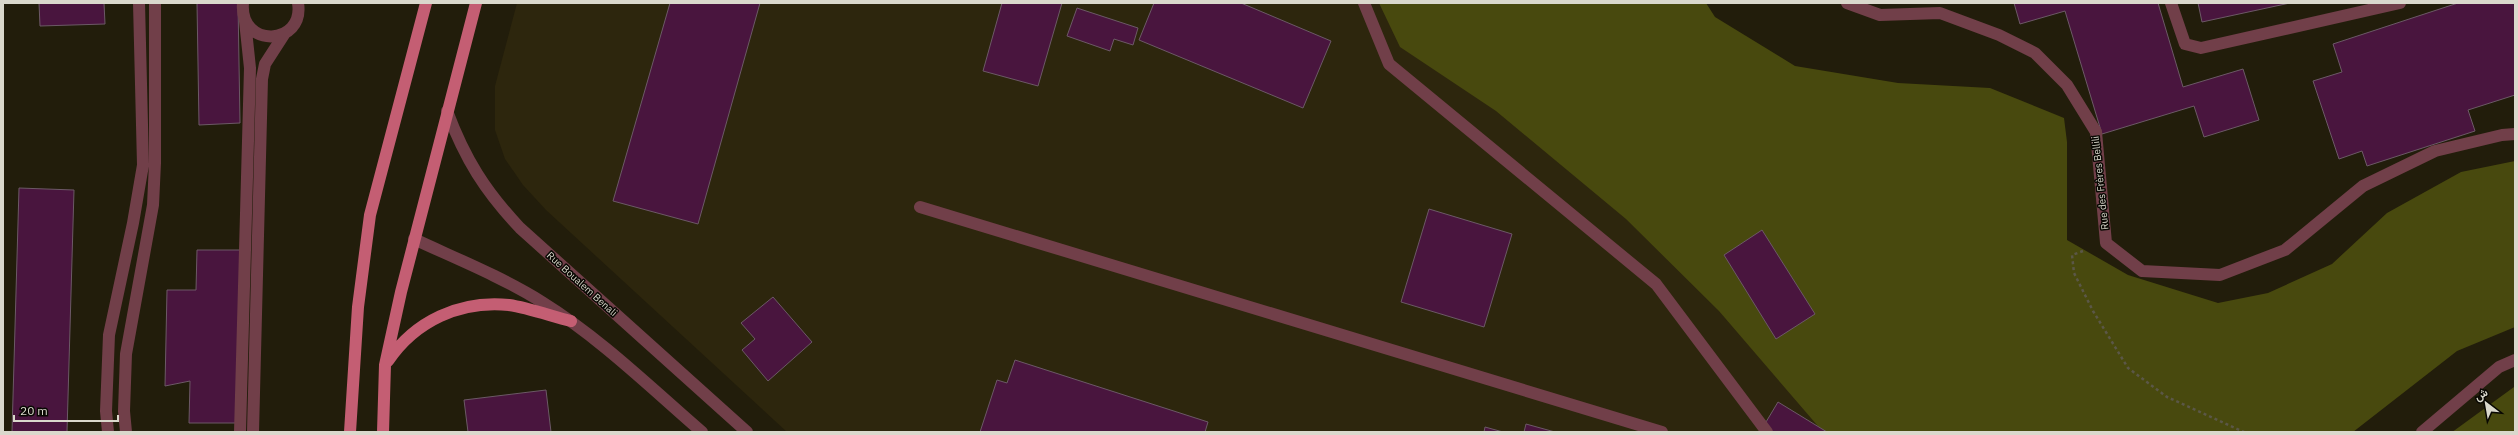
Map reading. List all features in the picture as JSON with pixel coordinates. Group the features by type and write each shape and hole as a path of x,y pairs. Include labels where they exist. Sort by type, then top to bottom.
{"main road":[{"path":"350,432 358,307 370,215 426,3"},
{"path":"383,432 385,365 414,239 476,3"},
{"path":"385,365 397,348 429,322 448,312 468,307 510,306 571,321"}],"street":[{"path":"108,432 106,411 109,335 134,223 143,165 139,3"},
{"path":"126,432 124,411 126,354 153,205 155,163 155,3"},
{"path":"240,432 250,68 243,3"},
{"path":"253,432 262,79 265,64 285,33 297,18 298,3"},
{"path":"1364,3 1389,64 1656,284 1767,432"},
{"name":"Rue des Frères Bellili","path":"1847,3 1880,15 1940,13 1999,35 2035,53 2067,85 2096,132 2106,243 2142,271 2220,275 2285,250 2363,186 2435,151 2502,135 2515,134"},
{"path":"2171,3 2185,44 2201,48 2400,3"},
{"path":"245,21 251,29 267,37 285,33"},
{"name":"Rue Boualem Benali","path":"447,111 459,144 476,175 501,208 520,228 747,432"},
{"path":"920,207 1662,432"},
{"path":"414,239 512,285 571,321 589,334 702,432"},
{"path":"2422,432 2499,367 2515,360"}],"path":[{"path":"2106,243 2072,255 2074,272 2093,311 2128,368 2167,397 2244,432"}],"shaded area":[{"path":"517,3 1658,3 1854,432 787,432 546,210 523,185 505,159 495,130 495,86"},
{"path":"1379,3 1706,3 1715,17 1795,66 1898,83 1990,88 2064,118 2067,142 2067,240 2128,275 2218,303 2268,293 2332,264 2387,213 2461,172 2515,161 2515,327 2457,351 2353,432 1823,432 1719,311 1626,219 1496,111 1400,47"},
{"path":"2514,387 2515,432 2452,432 2455,430"}],"building":[{"path":"39,3 104,3 105,24 40,26"},
{"path":"197,3 238,3 240,123 199,125"},
{"path":"670,3 760,3 698,224 613,201"},
{"path":"1002,3 1062,3 1038,86 983,71"},
{"path":"1154,3 1241,3 1331,41 1303,108 1139,40"},
{"path":"2014,3 2158,3 2183,87 2243,69 2259,120 2204,137 2194,106 2102,134 2065,11 2020,24"},
{"path":"2198,3 2290,3 2202,22"},
{"path":"2458,3 2515,3 2515,95 2468,110 2475,131 2367,166 2362,151 2339,159 2313,81 2342,72 2333,44"},
{"path":"1077,8 1138,28 1133,45 1114,39 1110,51 1067,36"},
{"path":"19,188 74,190 67,432 12,432"},
{"path":"1429,209 1512,234 1484,327 1401,302"},
{"path":"1762,230 1815,314 1776,339 1724,255"},
{"path":"197,250 242,250 238,423 189,423 190,381 165,386 167,290 196,290"},
{"path":"773,297 812,342 768,381 742,350 755,339 741,323"},
{"path":"1015,360 1208,422 1205,432 980,432 997,380 1007,383"},
{"path":"546,390 551,432 468,432 464,400"},
{"path":"1778,402 1827,432 1760,432"},
{"path":"1526,424 1555,432 1524,432"},
{"path":"1485,427 1503,432 1484,432"}]}
